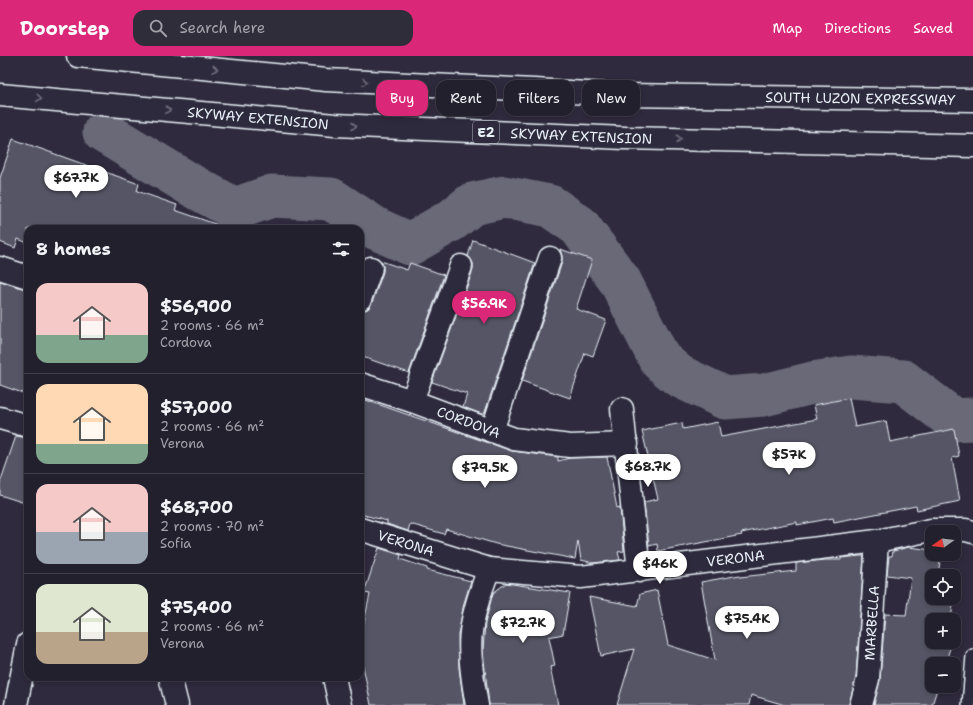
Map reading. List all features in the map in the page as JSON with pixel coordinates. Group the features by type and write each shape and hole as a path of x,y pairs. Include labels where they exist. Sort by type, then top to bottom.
{"main road":[{"name":"SOUTH LUZON EXPRESSWAY","path":"78,56 326,80 556,92 624,95 973,100"},
{"name":"SKYWAY EXTENSION","path":"0,95 335,125 624,138 973,146"},
{"path":"492,431 550,258"},
{"path":"412,401 461,266"},
{"path":"0,268 24,276"},
{"path":"364,288 371,268"},
{"name":"CORDOVA","path":"364,385 412,401 514,439 570,446 627,444"},
{"path":"622,409 627,444 639,571"},
{"path":"0,418 24,425"},
{"name":"VERONA","path":"364,530 489,569 581,577 877,541 931,530 966,530 973,532"},
{"name":"MARBELLA","path":"861,705 868,679 877,541"},
{"path":"477,705 470,666 470,626 475,606 489,569"},
{"path":"16,705 24,664"},
{"path":"171,681 177,705"},
{"path":"335,681 340,705"}],"lane":[{"path":"968,705 973,656"}],"building":[{"path":"13,139 139,184 137,191 177,205 175,210 218,225 24,225 24,241 18,239 15,248 0,242 0,178"},
{"path":"473,240 535,263 484,415 463,407 467,394 432,382 473,270 473,263 468,256"},
{"path":"560,249 592,260 576,309 606,320 593,356 585,353 570,398 522,381 562,262"},
{"path":"381,261 407,270 410,263 444,275 409,373 364,357 364,310 368,309 372,303 383,272"},
{"path":"0,281 24,289 24,394 0,385"},
{"path":"849,398 855,427 886,421 890,442 954,429 959,456 952,458 960,501 917,510 916,506 834,522 833,518 797,525 797,522 741,533 742,535 658,551 657,544 649,546 644,502 658,499 642,431 682,423 683,429 718,422 721,437 817,419 814,405"},
{"path":"364,399 512,451 558,457 558,461 570,458 607,457 617,508 620,507 624,551 618,552 620,560 593,563 581,560 578,541 575,559 496,544 446,529 444,534 410,524 408,531 387,524 387,521 364,515"},
{"path":"16,436 24,437 24,503 0,495 0,483"},
{"path":"909,547 925,549 925,561 940,561 939,569 925,569 925,605 953,605 952,613 925,613 925,649 950,649 947,657 925,657 925,693 936,693 932,705 874,705 880,680 885,614 906,615 911,578 887,575 889,556 892,556 893,551"},
{"path":"379,548 401,555 400,559 427,568 427,570 471,581 464,603 458,635 459,668 464,705 371,705 364,671 364,622 370,594 364,593"},
{"path":"864,556 856,677 849,705 785,705 751,695 749,705 617,705 634,649 601,656 589,597 637,606 640,594 657,590 668,645 715,660 701,582 740,575 740,577 796,571 796,563 841,560 841,558"},
{"path":"506,583 570,593 563,634 549,637 555,666 550,667 558,705 489,705 483,651 485,623 493,593"}],"waterway":[{"path":"104,132 191,185 235,209 272,196 331,199 375,228 410,244 452,220 472,204 504,197 550,206 579,226 620,281 660,360 679,376 725,398 764,395 812,383 851,377 903,381 954,420 973,419"}]}
